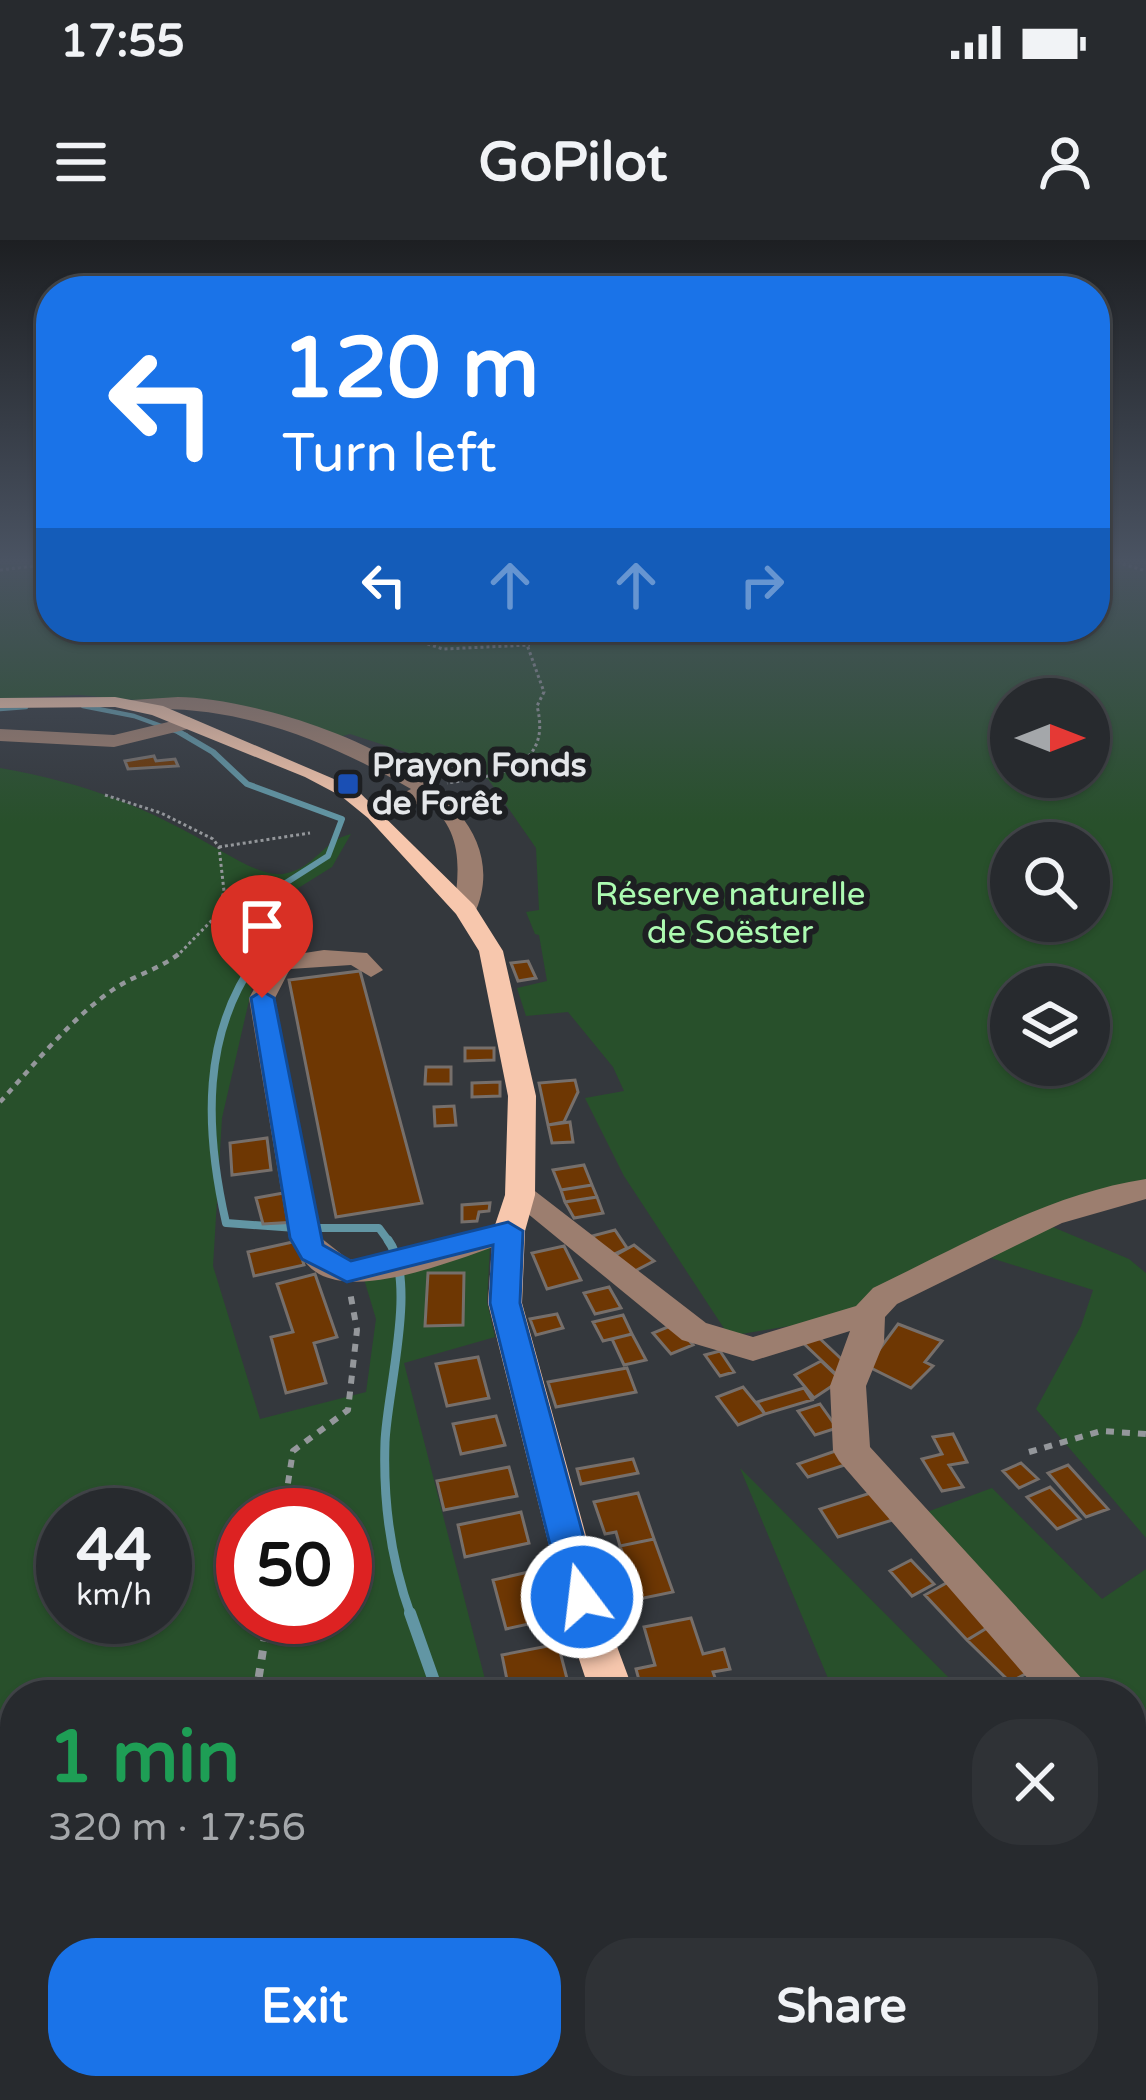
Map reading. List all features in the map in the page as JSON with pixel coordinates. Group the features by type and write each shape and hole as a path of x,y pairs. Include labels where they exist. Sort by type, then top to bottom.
{"main road":[{"path":"0,703 60,700 131,705 174,728 312,773 348,792 375,814 466,910 491,951 523,1096 520,1195 508,1231 505,1303 609,1680"}],"street":[{"path":"131,705 210,704 293,728 380,764 424,790 453,814 464,831 470,873 466,910"},
{"path":"0,735 114,741 174,728"},
{"path":"375,814 400,807 424,790"},
{"path":"370,970 358,958 324,956 281,963 262,998 304,1230 328,1264 347,1272 508,1231"},
{"path":"520,1195 694,1333 753,1349 868,1313 884,1296 1087,1202 1134,1190"},
{"path":"868,1313 867,1342 848,1386 852,1451 1056,1680"}],"path":[{"path":"424,790 500,775 532,756 543,730 537,706 544,692 534,674 531,651"},
{"path":"105,795 184,823 219,847 310,833"},
{"path":"0,1102 58,1039 116,987 146,976 177,956 218,914 224,891 219,847"},
{"path":"287,1488 293,1451 348,1410 357,1330 347,1272"},
{"path":"1029,1452 1084,1432 1119,1428 1146,1434"},
{"path":"258,1680 264,1644"}],"green space":[{"name":"Réserve naturelle de Soëster","path":"0,651 1146,651 1146,1188 1109,1188 827,1320 729,1336 624,1176 585,1098 624,1091 613,1067 568,1012 526,1016 517,988 547,981 539,935 526,912 539,910 536,848 488,779 350,734 331,739 294,726 147,701 79,695 0,699"},
{"path":"0,768 116,799 268,873 294,871 351,834 332,867 271,905 222,1118 213,1266 260,1419 366,1392 376,1319 364,1279 490,1245 487,1302 495,1337 404,1363 485,1680 0,1680"},
{"path":"1048,1225 1129,1259 1146,1273 1146,1538 1036,1409 1081,1326 1093,1290 991,1258"},
{"path":"740,1468 951,1680 829,1680"},
{"path":"992,1488 1102,1599 1146,1569 1146,1680 1064,1680 916,1516"}],"building":[{"path":"154,756 156,761 175,759 178,766 128,769 125,761"},
{"path":"528,961 536,978 518,981 511,963"},
{"path":"360,971 422,1203 336,1217 289,980"},
{"path":"465,1048 494,1048 494,1060 465,1061"},
{"path":"426,1067 451,1067 451,1084 425,1084"},
{"path":"575,1080 578,1092 564,1122 548,1125 539,1083"},
{"path":"500,1082 500,1096 472,1097 472,1083"},
{"path":"454,1106 456,1125 435,1126 434,1107"},
{"path":"570,1122 573,1142 552,1143 548,1125"},
{"path":"267,1138 271,1170 232,1175 230,1143"},
{"path":"584,1165 592,1185 561,1190 553,1170"},
{"path":"592,1185 597,1197 565,1202 561,1190"},
{"path":"289,1192 296,1222 263,1224 256,1198"},
{"path":"597,1197 603,1213 574,1218 565,1202"},
{"path":"490,1203 489,1211 479,1212 477,1221 462,1222 462,1205"},
{"path":"615,1230 627,1248 610,1256 592,1236"},
{"path":"297,1241 304,1265 254,1276 248,1252"},
{"path":"634,1245 654,1261 631,1273 612,1257"},
{"path":"564,1246 581,1280 547,1289 532,1253"},
{"path":"428,1273 464,1273 463,1325 425,1326"},
{"path":"315,1274 337,1337 314,1343 326,1383 286,1393 271,1337 293,1332 277,1284"},
{"path":"609,1287 621,1308 595,1314 584,1293"},
{"path":"557,1314 563,1328 536,1335 530,1319"},
{"path":"623,1315 632,1334 603,1341 593,1322"},
{"path":"675,1324 693,1345 671,1354 653,1333"},
{"path":"898,1324 942,1341 925,1362 933,1366 911,1388 867,1366"},
{"path":"632,1334 646,1360 624,1365 612,1339"},
{"path":"815,1334 853,1370 839,1377 801,1341"},
{"path":"720,1351 734,1372 720,1376 705,1355"},
{"path":"478,1357 489,1398 447,1406 436,1364"},
{"path":"821,1361 841,1380 814,1398 795,1375"},
{"path":"627,1368 636,1392 556,1407 548,1382"},
{"path":"743,1387 765,1414 738,1425 717,1397"},
{"path":"804,1388 812,1400 765,1414 757,1402"},
{"path":"820,1404 837,1428 815,1435 798,1411"},
{"path":"496,1416 505,1445 461,1454 453,1424"},
{"path":"953,1434 967,1462 949,1465 963,1487 942,1491 922,1459 942,1454 933,1437"},
{"path":"841,1449 851,1463 808,1477 798,1464"},
{"path":"633,1459 638,1473 581,1484 577,1469"},
{"path":"1021,1463 1038,1479 1019,1488 1003,1471"},
{"path":"1068,1465 1108,1509 1086,1517 1048,1473"},
{"path":"509,1467 517,1496 444,1510 437,1481"},
{"path":"1050,1487 1080,1519 1057,1529 1027,1497"},
{"path":"880,1490 899,1518 838,1537 820,1509"},
{"path":"638,1493 654,1539 620,1546 616,1532 605,1534 594,1502"},
{"path":"521,1512 529,1543 465,1557 458,1525"},
{"path":"654,1539 673,1592 629,1601 616,1565 626,1563 620,1546"},
{"path":"911,1560 934,1584 912,1596 890,1571"},
{"path":"533,1571 547,1620 506,1629 493,1580"},
{"path":"950,1581 992,1625 967,1640 925,1595"},
{"path":"691,1618 703,1654 724,1649 730,1669 713,1672 716,1680 639,1680 636,1669 655,1665 644,1627"},
{"path":"992,1625 1033,1670 1008,1680 967,1640"},
{"path":"558,1644 567,1680 507,1680 502,1655"}],"waterway":[{"path":"83,706 134,716 181,733"},
{"path":"0,709 26,707"},
{"path":"181,733 186,735"},
{"path":"181,733 213,752 247,784 342,819 328,856 270,893 285,921 258,956"},
{"path":"261,953 241,983 218,1048 213,1083 214,1153 226,1223 296,1228"},
{"path":"311,1228 379,1228 388,1241"},
{"path":"388,1241 397,1258 401,1308 385,1442 385,1486 393,1552 410,1613"},
{"path":"410,1613 434,1680"}],"place":[{"name":"Prayon Fonds de Forêt","path":"348,784"}],"route":[{"path":"262,998 305,1238 313,1252 347,1272 414,1259 508,1231 505,1303 582,1597"}]}
